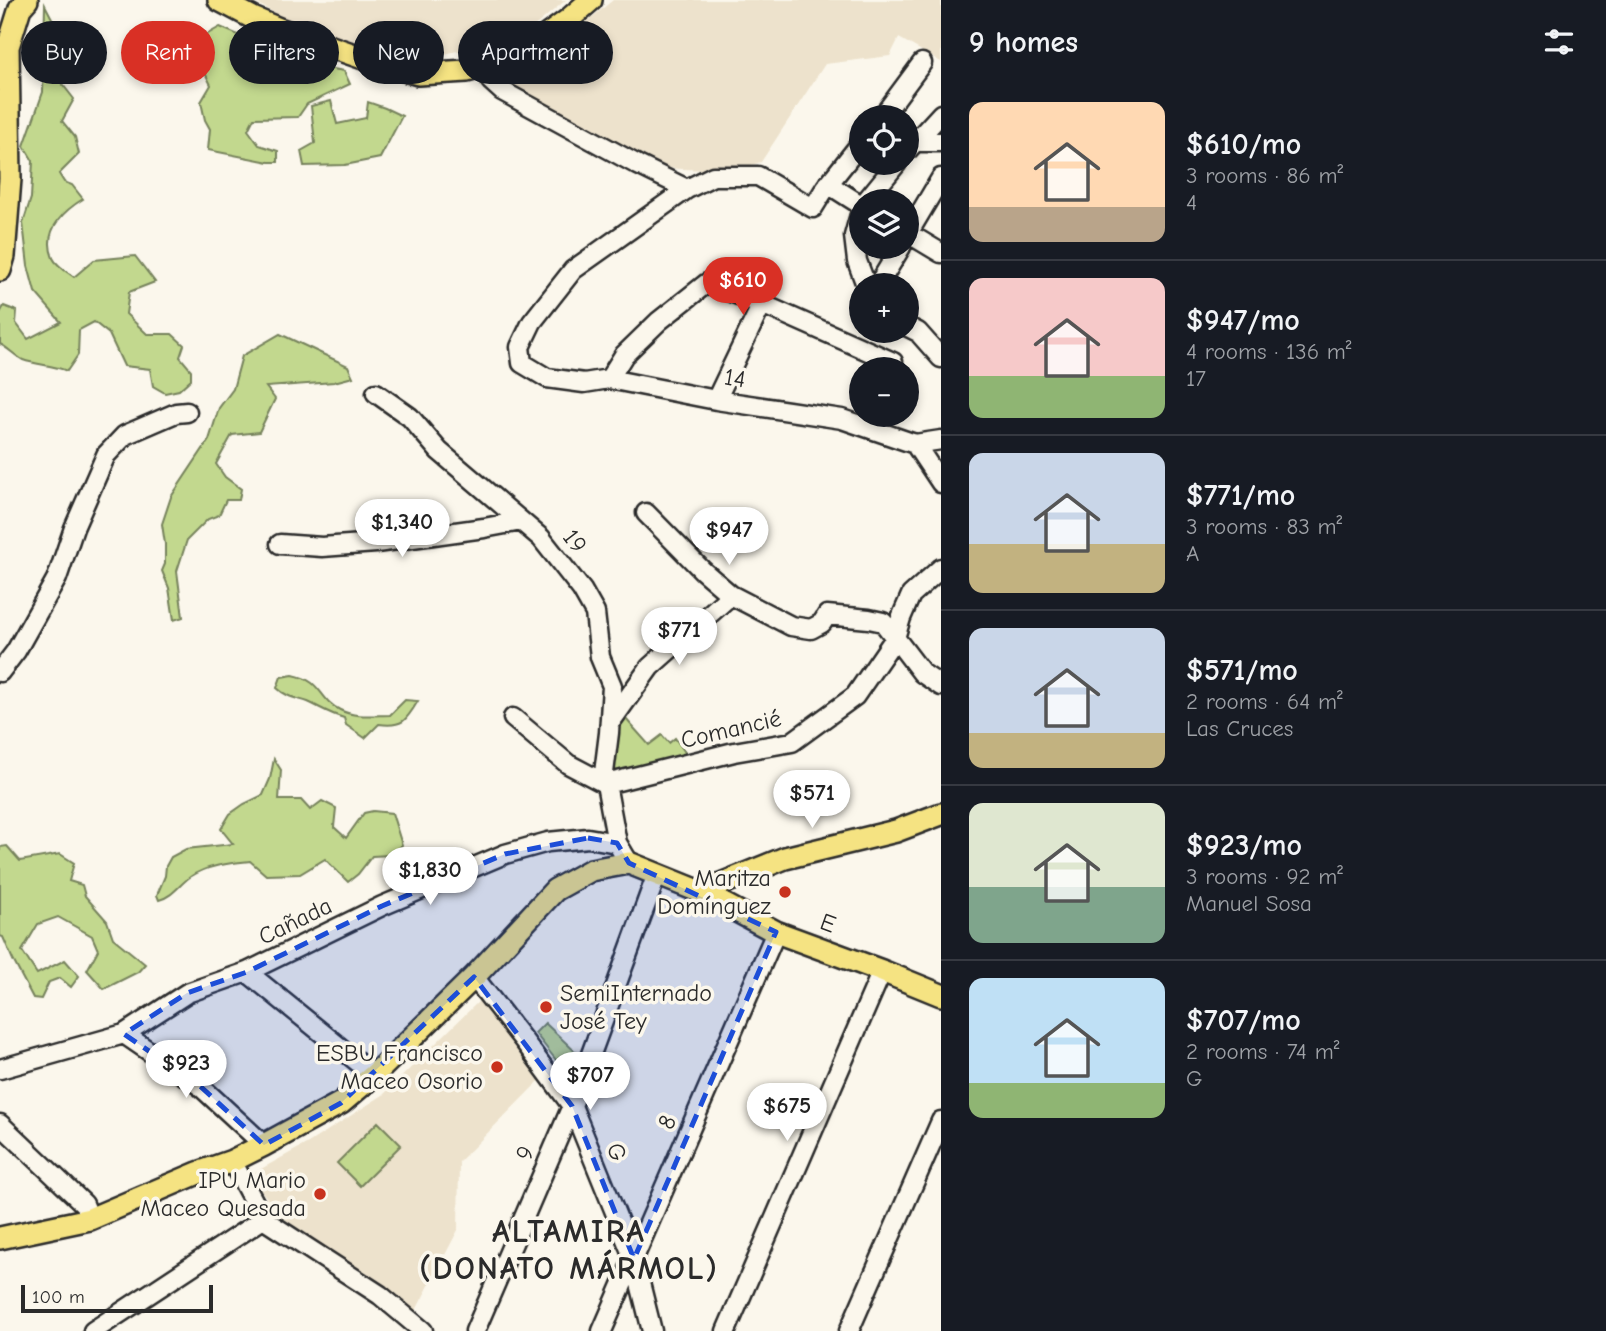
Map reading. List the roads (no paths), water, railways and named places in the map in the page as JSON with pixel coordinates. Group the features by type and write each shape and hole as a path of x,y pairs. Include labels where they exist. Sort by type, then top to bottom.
{"main road":[{"path":"0,270 4,256 10,179 8,47 20,8 27,0"},
{"path":"219,0 279,29 363,58 418,74 458,72"},
{"path":"568,21 591,0"},
{"path":"701,892 785,858 896,831 941,814"},
{"path":"0,1238 90,1219 232,1161 341,1103 374,1075 474,977 555,890 591,870 629,863"},
{"name":"E","path":"629,863 701,892 776,932 941,995"}],"street":[{"path":"890,105 922,64"},
{"path":"494,84 502,91 687,189 713,176 758,176 813,208 849,158"},
{"path":"919,134 941,114"},
{"path":"919,143 941,142"},
{"path":"876,189 887,175"},
{"path":"919,214 941,178"},
{"path":"828,184 849,197"},
{"name":"14","path":"687,189 573,270 532,322 520,347 522,363 547,378 584,383 609,379 716,400 842,419 915,444 941,440"},
{"path":"919,243 941,253"},
{"path":"609,379 624,355 659,321 707,283 762,304 882,357"},
{"path":"716,400 762,304"},
{"path":"919,333 941,358"},
{"name":"19","path":"376,393 410,417 439,451 541,538 582,590 595,613 600,657 612,686 604,773 606,785"},
{"path":"0,672 16,651 57,578 74,528 106,455 125,435 176,413 187,412"},
{"path":"915,444 941,483"},
{"path":"646,513 703,571 732,595 791,626 811,629 822,623 827,615 883,622 922,673 941,686"},
{"path":"280,544 322,547 376,543 521,521"},
{"name":"Comancié","path":"606,785 734,752 792,742 855,696 895,638 911,595 941,568"},
{"path":"610,723 650,667 732,595"},
{"path":"513,718 568,764 606,785 617,843 629,863"},
{"name":"Cañada","path":"0,1069 124,1034 187,993 247,972 382,906 505,854 548,842 588,838 617,843"},
{"name":"9","path":"475,1331 572,1107 657,874"},
{"name":"8","path":"602,1331 776,932"},
{"path":"726,1331 882,971"},
{"path":"247,972 374,1075"},
{"name":"G","path":"474,977 572,1107 634,1259 652,1331"},
{"path":"124,1034 200,1086 264,1145"},
{"path":"849,1331 941,1121"},
{"path":"0,1125 84,1204 90,1219"},
{"path":"232,1161 263,1219 380,1295 423,1331"},
{"path":"93,1331 263,1219"}],"place":[{"name":"Maritza Domínguez","path":"785,892"},
{"name":"SemiInternado José Tey","path":"546,1007"},
{"name":"ESBU Francisco Maceo Osorio","path":"497,1067"},
{"name":"IPU Mario Maceo Quesada","path":"320,1194"}],"district":[{"name":"ALTAMIRA (DONATO MÁRMOL)","path":"569,1250"}]}
